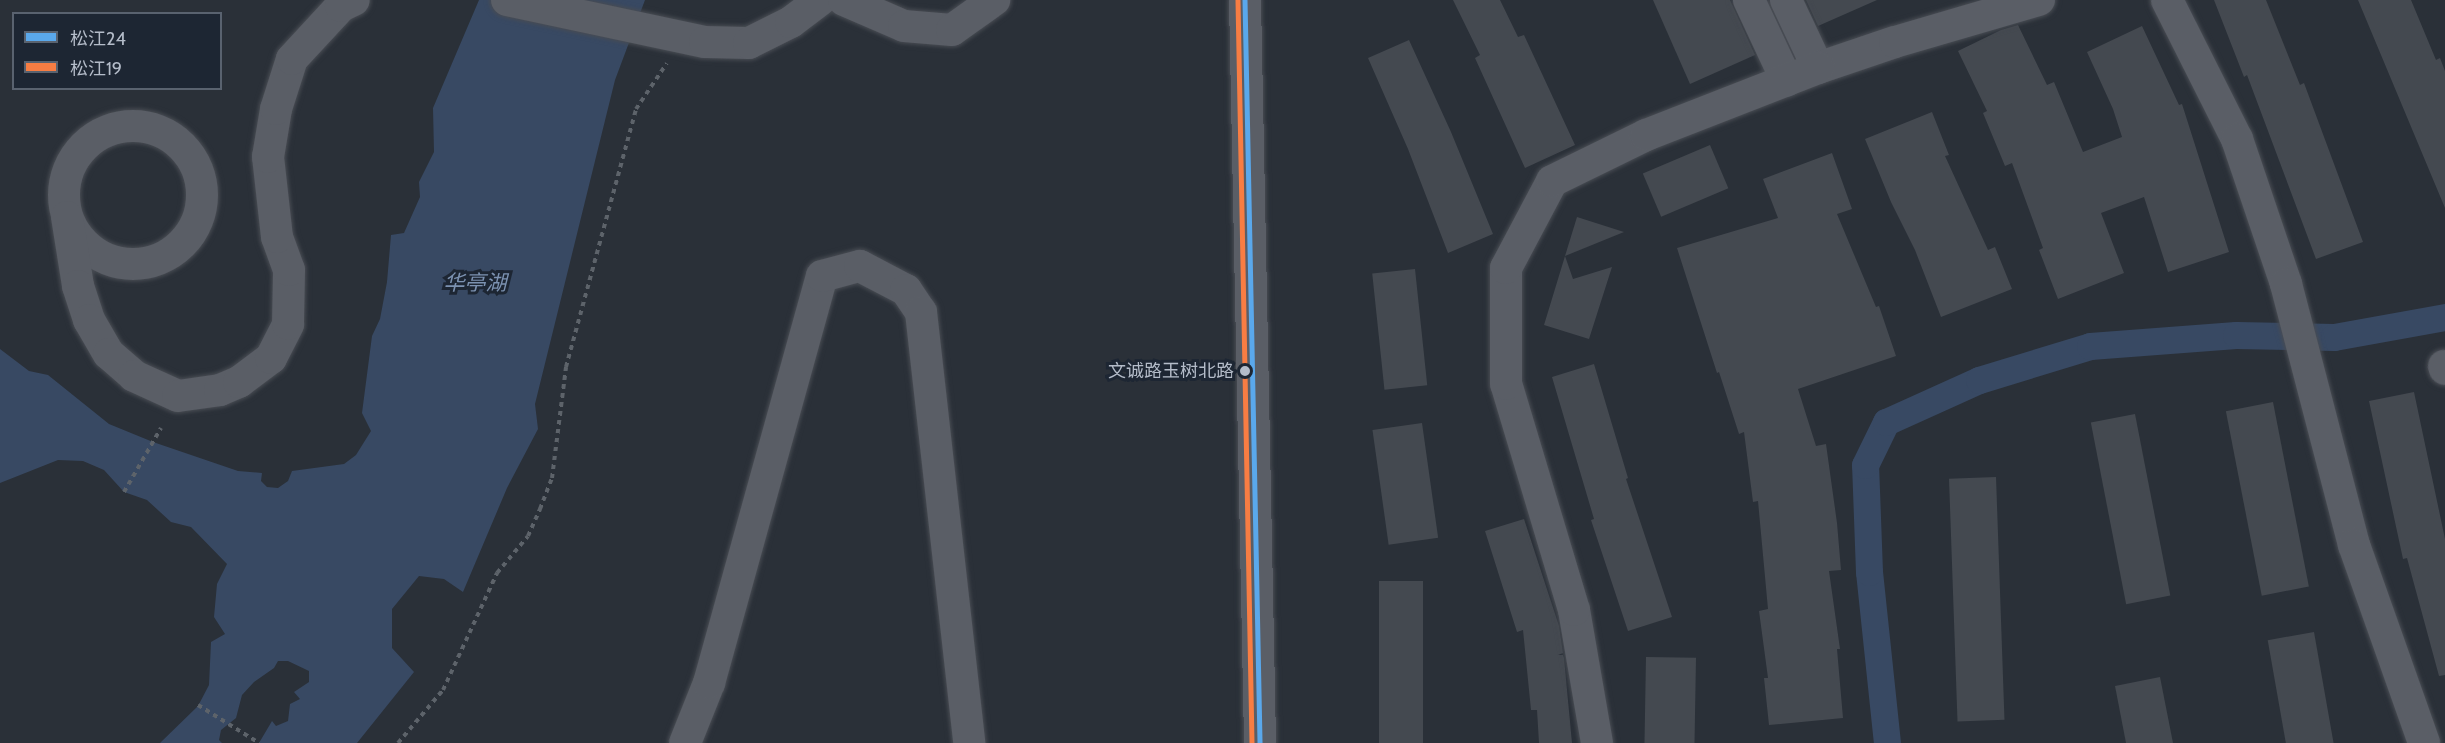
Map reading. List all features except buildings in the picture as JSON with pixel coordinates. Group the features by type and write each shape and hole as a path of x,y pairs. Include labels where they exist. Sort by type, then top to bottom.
{"street":[{"path":"67,217 78,238 95,254 116,263 140,265 162,259 182,246 196,227 202,204 201,181 192,159 178,142 159,130 137,126 115,128 94,138 78,153 67,173 64,195 67,217 78,286 89,320 109,354 134,376 178,396 220,390 239,382 271,358 288,324 289,270 277,237 268,157 276,109 292,59 341,6 354,0"},
{"path":"507,0 705,42 749,43 791,22 820,0"},
{"path":"844,0 904,26 952,30 994,0"},
{"path":"1245,0 1260,743"},
{"path":"1749,0 1787,81"},
{"path":"1786,0 1818,69"},
{"path":"1597,743 1574,610 1506,384 1506,268 1552,181 1646,135 1818,69 1895,42 2039,0"},
{"path":"2168,0 2237,139 2286,284 2354,544 2424,743"},
{"path":"685,743 709,683 822,276 860,266 906,290 921,312 969,743"}],"path":[{"path":"398,743 443,690 496,573 528,536 540,509 552,478 566,367 636,109 684,37"},
{"path":"124,492 161,429"},
{"path":"198,705 259,743"}],"water":[{"name":"华亭湖","path":"479,0 645,0 615,80 535,404 538,429 507,488 463,592 444,579 419,576 392,609 392,648 414,672 357,743 259,743 272,721 276,726 288,721 290,704 300,699 294,692 309,682 309,671 288,661 278,661 274,668 254,682 242,695 236,718 221,730 219,740 222,743 160,743 198,706 209,685 211,642 225,634 214,617 217,584 227,564 191,527 171,522 147,500 124,492 104,470 83,461 58,460 0,483 0,349 29,371 48,375 109,424 153,442 238,471 262,473 261,481 267,487 278,488 288,481 292,471 344,464 356,455 371,431 362,413 372,336 380,319 387,282 391,235 404,233 420,197 419,182 434,152 433,108"}],"waterway":[{"path":"1887,743 1869,572 1865,465 1886,422 1979,380 2090,346 2236,335 2334,337 2445,317"}],"transit line":[{"name":"松江19","path":"1238,0 1252,743"},
{"name":"松江24","path":"1245,0 1260,743"}],"place":[{"name":"文诚路玉树北路","path":"1245,371"}]}
